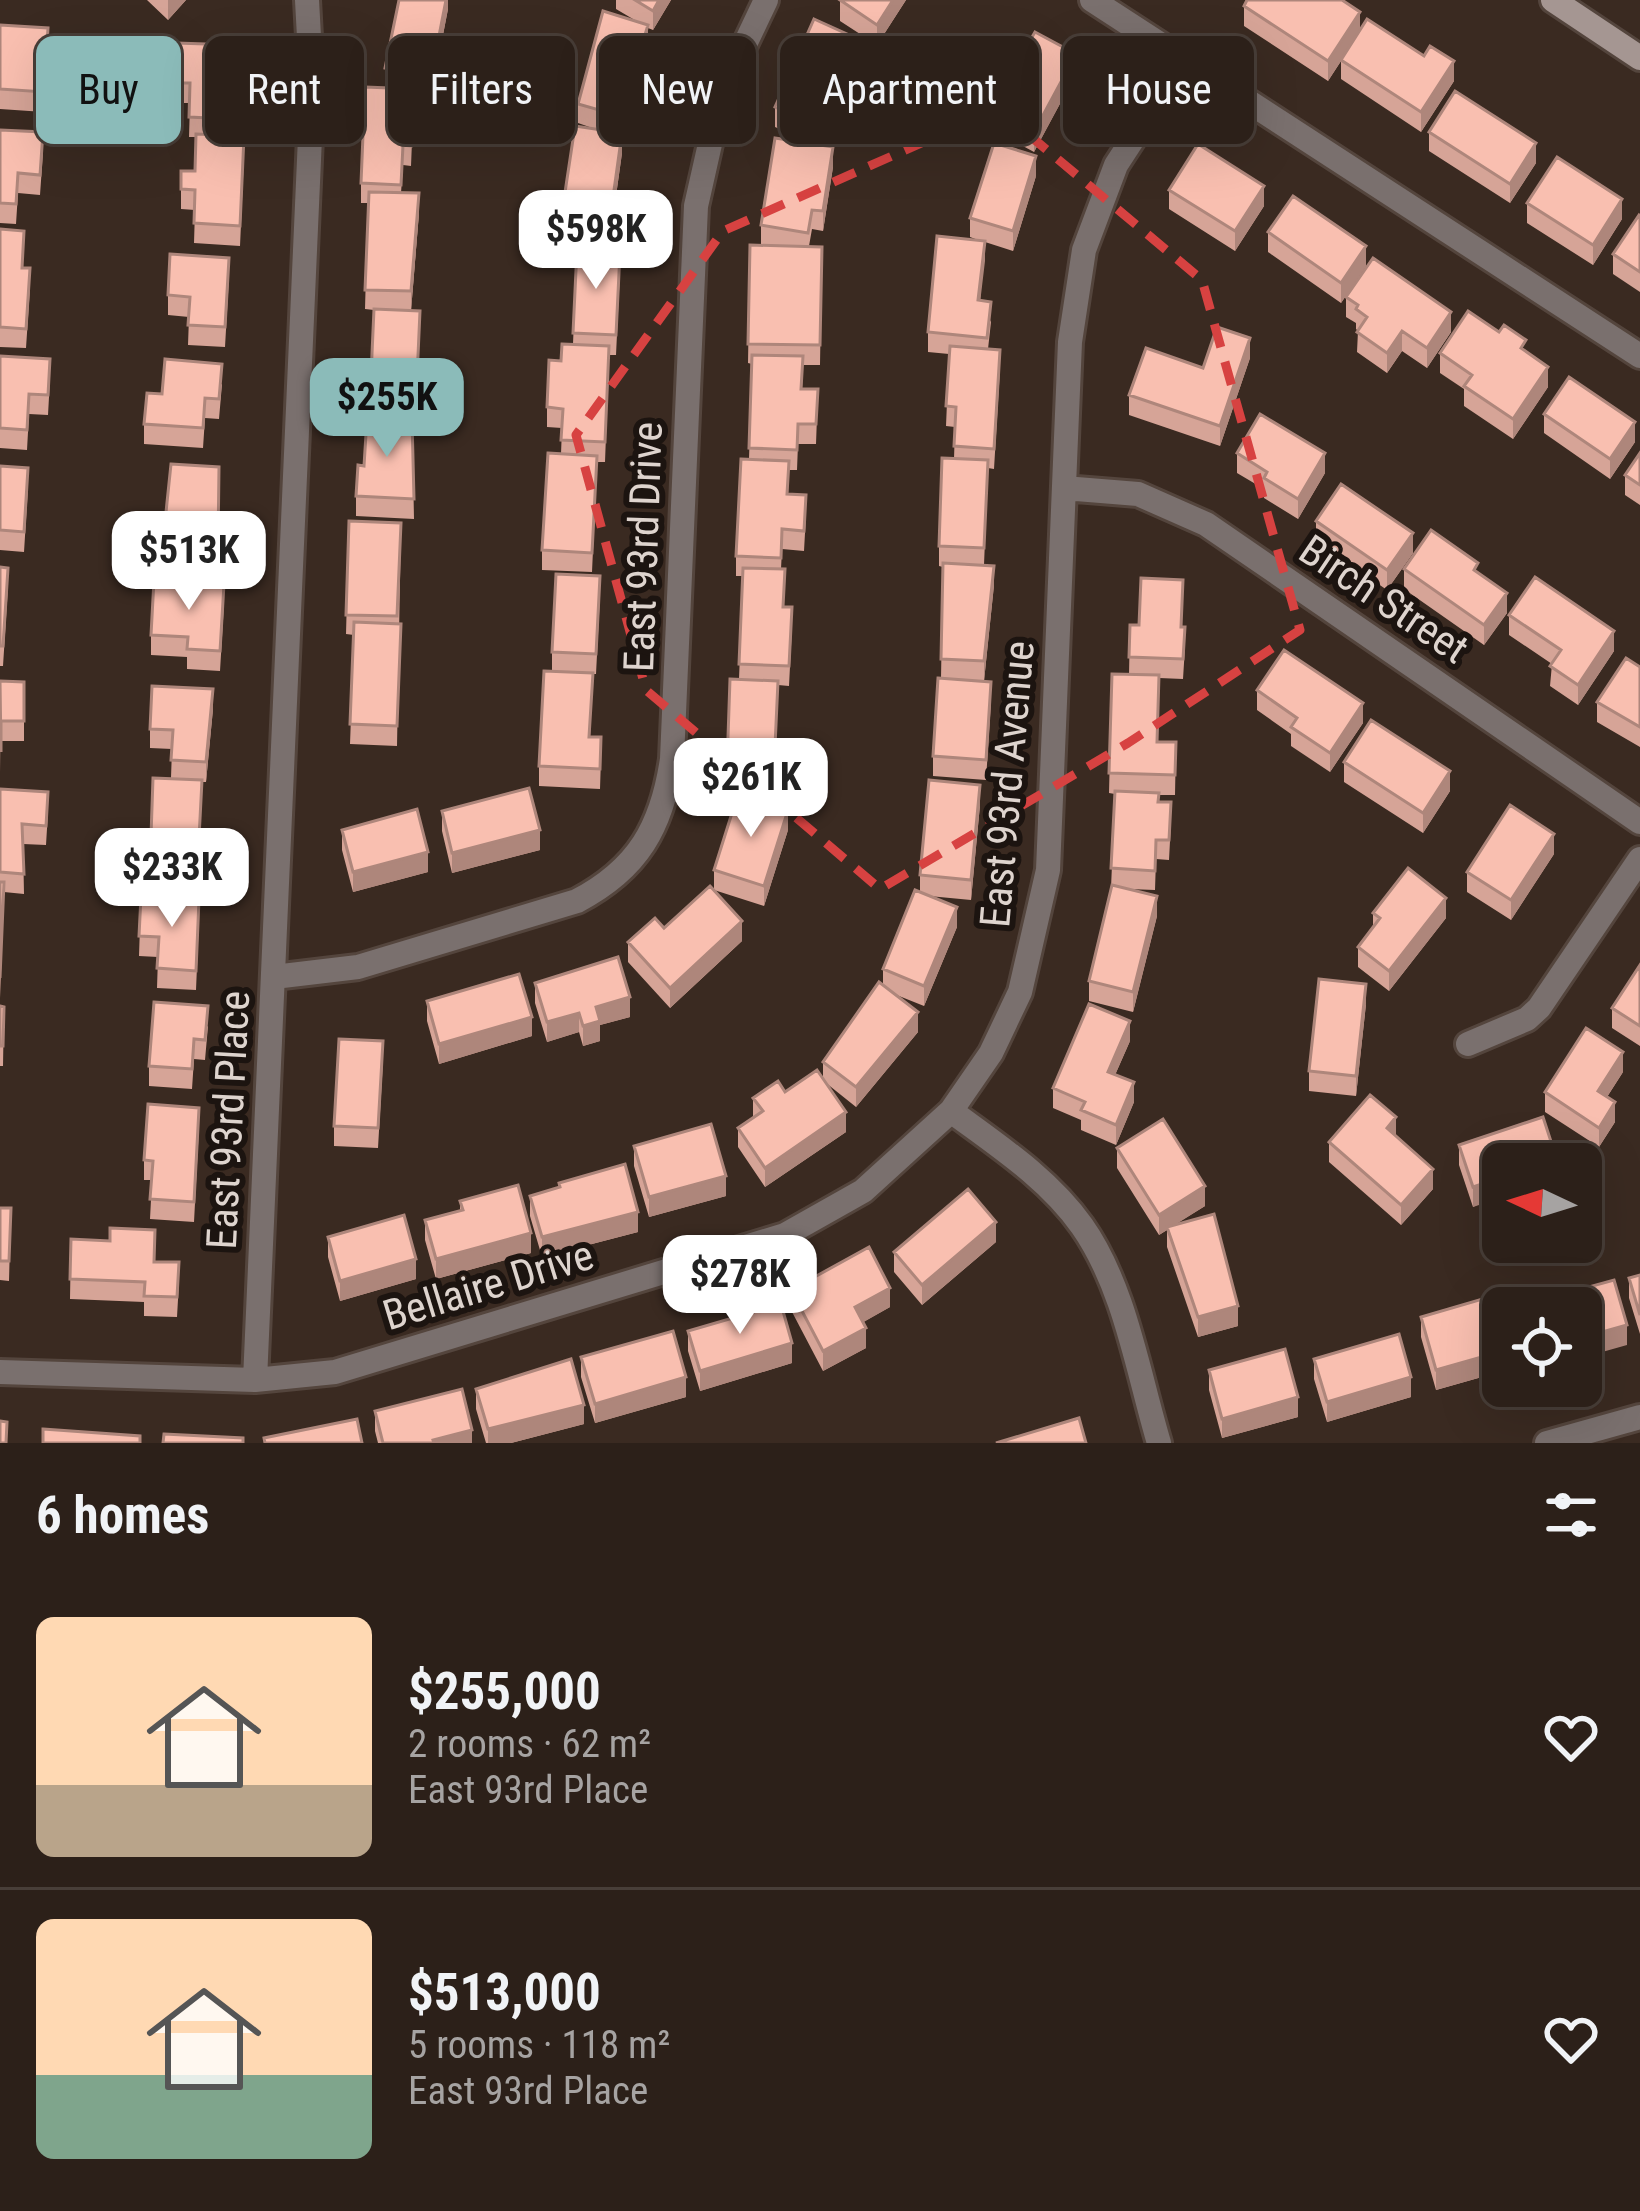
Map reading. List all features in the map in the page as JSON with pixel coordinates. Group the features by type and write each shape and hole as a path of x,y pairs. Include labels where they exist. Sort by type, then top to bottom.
{"street":[{"name":"East 93rd Place","path":"255,1380 312,92 307,0"},
{"name":"East 93rd Drive","path":"274,977 358,967 577,901 609,884 630,865 658,823 672,759 697,206 721,94 766,0"},
{"path":"1092,0 1145,36"},
{"path":"1553,0 1640,58"},
{"path":"1254,108 1640,356"},
{"name":"East 93rd Avenue","path":"950,1111 991,1053 1020,992 1041,915 1054,802 1070,342 1084,250 1116,165 1130,144"},
{"name":"Birch Street","path":"1064,488 1138,494 1205,524 1640,822"},
{"path":"1468,1044 1527,1019 1539,1008 1640,859"},
{"path":"950,1111 1044,1183 1082,1226 1118,1304 1159,1443"},
{"name":"Bellaire Drive","path":"0,1372 255,1380 335,1372 784,1234 863,1191 950,1111"},
{"path":"1547,1443 1640,1417"}],"highlighted area":[{"path":"998,109 1202,280 1300,630 1128,743 880,889 646,690 576,435 723,231"}],"building":[{"path":"399,0 446,0 439,36 392,36"},
{"path":"635,0 659,0 653,11"},
{"path":"840,0 893,0 877,25"},
{"path":"1247,0 1342,0 1360,12 1328,61 1244,6"},
{"path":"603,11 648,25 645,36 599,36 599,110 578,104"},
{"path":"814,19 851,36 806,36"},
{"path":"1367,19 1424,56 1430,46 1454,61 1421,112 1341,60"},
{"path":"0,25 48,28 48,36 36,36 36,91 0,89"},
{"path":"1035,32 1063,47 1063,78 1039,123 1039,36 1033,36"},
{"path":"181,43 205,44 205,118 189,117 190,83 181,83"},
{"path":"365,87 388,88 388,144 411,144 403,145 401,185 361,183"},
{"path":"1455,91 1536,143 1510,184 1429,132"},
{"path":"575,126 599,130 599,144 620,144 609,226 561,219"},
{"path":"0,130 36,132 36,144 42,144 40,175 18,173 16,204 0,203"},
{"path":"196,134 205,134 205,144 244,144 240,226 194,223 195,190 181,189 181,171 195,171"},
{"path":"775,138 780,144 833,147 823,211 812,210 808,233 761,225"},
{"path":"994,144 1036,156 1013,231 970,218"},
{"path":"1198,144 1264,186 1235,231 1169,190"},
{"path":"1557,157 1622,199 1593,245 1527,203"},
{"path":"369,192 419,193 411,291 365,290"},
{"path":"1293,196 1366,246 1341,283 1268,232"},
{"path":"1640,216 1640,272 1613,254"},
{"path":"0,229 24,231 22,268 30,268 26,329 0,327"},
{"path":"937,236 985,241 978,300 991,302 987,338 928,332"},
{"path":"750,245 822,247 820,345 748,344"},
{"path":"577,249 620,252 616,335 573,333"},
{"path":"170,254 229,258 225,327 188,325 190,297 168,295"},
{"path":"1373,258 1451,312 1427,348 1402,331 1387,353 1357,332 1367,317 1346,297"},
{"path":"374,309 420,311 416,400 370,398"},
{"path":"1468,311 1499,332 1504,325 1526,340 1521,348 1548,367 1513,419 1464,386 1472,375 1440,353"},
{"path":"1217,327 1250,338 1220,426 1129,395 1146,348 1203,368"},
{"path":"562,344 609,346 605,442 561,440 563,409 547,407 549,360 561,361"},
{"path":"950,346 1000,350 994,449 954,446 956,407 946,406"},
{"path":"752,355 803,356 801,389 818,389 816,424 798,424 797,450 749,448"},
{"path":"0,356 50,359 48,395 29,394 27,430 0,428"},
{"path":"165,359 222,364 219,399 205,398 203,428 144,424 147,393 162,394"},
{"path":"1569,377 1635,422 1610,459 1544,414"},
{"path":"1260,414 1325,453 1298,499 1264,478 1267,472 1237,453"},
{"path":"367,418 412,420 414,499 356,496 358,465 364,466"},
{"path":"548,453 597,456 592,553 542,550"},
{"path":"1640,453 1640,485 1625,475"},
{"path":"942,458 988,460 984,548 939,546"},
{"path":"741,459 789,461 787,494 806,495 804,531 782,529 781,558 736,556"},
{"path":"171,464 219,467 218,545 163,541"},
{"path":"0,466 28,468 24,532 0,530"},
{"path":"1341,484 1413,533 1387,570 1316,521"},
{"path":"349,521 401,523 397,616 346,615"},
{"path":"1431,530 1478,563 1474,570 1507,593 1484,625 1404,569"},
{"path":"943,563 994,566 984,661 941,659"},
{"path":"0,567 8,568 3,646 0,646"},
{"path":"743,568 785,569 783,607 792,607 789,666 739,664"},
{"path":"556,574 600,576 596,654 552,652"},
{"path":"1535,577 1614,631 1578,685 1550,666 1561,650 1509,615"},
{"path":"1141,578 1183,580 1183,659 1129,657 1130,625 1139,625"},
{"path":"154,580 224,584 220,651 187,649 188,637 151,635"},
{"path":"354,622 401,624 397,726 350,724"},
{"path":"1284,650 1363,703 1330,753 1291,727 1297,718 1257,690"},
{"path":"1626,658 1640,667 1640,727 1597,702"},
{"path":"544,671 593,673 589,737 601,737 600,769 539,766"},
{"path":"1112,674 1159,675 1157,742 1176,742 1175,775 1109,773"},
{"path":"938,678 991,682 986,760 933,756"},
{"path":"730,679 778,681 774,768 727,766"},
{"path":"0,681 24,682 24,721 1,721 1,752"},
{"path":"152,686 213,689 206,762 171,760 173,730 150,729"},
{"path":"1371,720 1450,771 1423,813 1344,762"},
{"path":"153,778 202,780 197,877 157,875 160,836 151,836"},
{"path":"929,780 980,785 971,880 920,875"},
{"path":"529,788 540,830 452,853 442,811"},
{"path":"0,789 48,792 46,826 22,824 24,874 0,872"},
{"path":"1115,791 1159,793 1158,802 1171,802 1169,840 1156,840 1155,871 1111,868"},
{"path":"738,794 788,810 764,886 714,870"},
{"path":"1510,805 1554,834 1511,900 1467,872"},
{"path":"417,809 428,852 353,872 342,830"},
{"path":"1408,868 1446,898 1389,971 1358,947 1380,918 1373,913"},
{"path":"0,882 4,882 0,978"},
{"path":"1112,885 1157,896 1133,992 1089,981"},
{"path":"710,886 742,921 670,988 628,942 655,918 664,928"},
{"path":"915,890 957,907 924,986 883,969"},
{"path":"141,896 199,899 196,971 157,968 159,937 139,936"},
{"path":"618,957 630,997 596,1007 600,1021 583,1026 579,1013 547,1022 535,983"},
{"path":"1640,965 1640,1026 1612,1008"},
{"path":"519,974 532,1017 439,1044 427,1001"},
{"path":"1319,979 1366,984 1356,1076 1309,1071"},
{"path":"879,982 918,1012 856,1087 823,1062"},
{"path":"154,1002 208,1006 205,1040 194,1039 192,1069 149,1066"},
{"path":"1089,1004 1130,1021 1108,1072 1134,1082 1116,1125 1081,1110 1085,1102 1053,1088"},
{"path":"0,1006 4,1007 3,1046 0,1046"},
{"path":"1586,1028 1623,1052 1598,1091 1615,1102 1599,1128 1545,1092"},
{"path":"339,1039 383,1041 378,1128 334,1126"},
{"path":"817,1070 846,1112 765,1168 738,1128 763,1111 753,1098 778,1081 785,1092"},
{"path":"1370,1095 1396,1117 1387,1128 1433,1169 1401,1205 1329,1142"},
{"path":"148,1104 199,1108 194,1202 150,1199 153,1161 144,1160"},
{"path":"1543,1117 1551,1143 1482,1143 1482,1184 1473,1187 1459,1145"},
{"path":"1163,1119 1205,1186 1159,1215 1117,1148"},
{"path":"711,1124 726,1176 649,1197 634,1146"},
{"path":"625,1164 638,1212 542,1237 530,1196"},
{"path":"518,1185 531,1233 436,1259 425,1220 463,1210 460,1201"},
{"path":"968,1189 996,1222 922,1285 894,1252"},
{"path":"0,1208 11,1208 9,1261 0,1261"},
{"path":"1214,1214 1238,1306 1198,1317 1167,1227"},
{"path":"404,1215 416,1259 340,1281 328,1237"},
{"path":"110,1228 155,1230 154,1262 179,1262 177,1297 144,1296 145,1282 70,1279 71,1239 110,1241"},
{"path":"869,1247 890,1288 855,1307 866,1328 823,1351 791,1290"},
{"path":"1640,1275 1640,1315 1629,1278"},
{"path":"1614,1280 1627,1325 1602,1332 1602,1287 1589,1287"},
{"path":"1482,1299 1482,1357 1436,1370 1421,1317"},
{"path":"781,1304 792,1343 700,1371 688,1331"},
{"path":"673,1331 686,1377 595,1404 581,1357"},
{"path":"1399,1334 1411,1377 1327,1402 1314,1359"},
{"path":"1285,1349 1298,1397 1222,1419 1209,1370"},
{"path":"571,1359 584,1405 488,1429 476,1389"},
{"path":"462,1389 472,1430 434,1443 383,1443 375,1411"},
{"path":"1079,1418 1086,1443 996,1443"},
{"path":"357,1419 362,1443 265,1443 264,1438"},
{"path":"0,1421 7,1422 6,1443 0,1443"},
{"path":"43,1429 140,1436 140,1443 43,1443"},
{"path":"164,1434 243,1438 243,1443 163,1443"}]}
